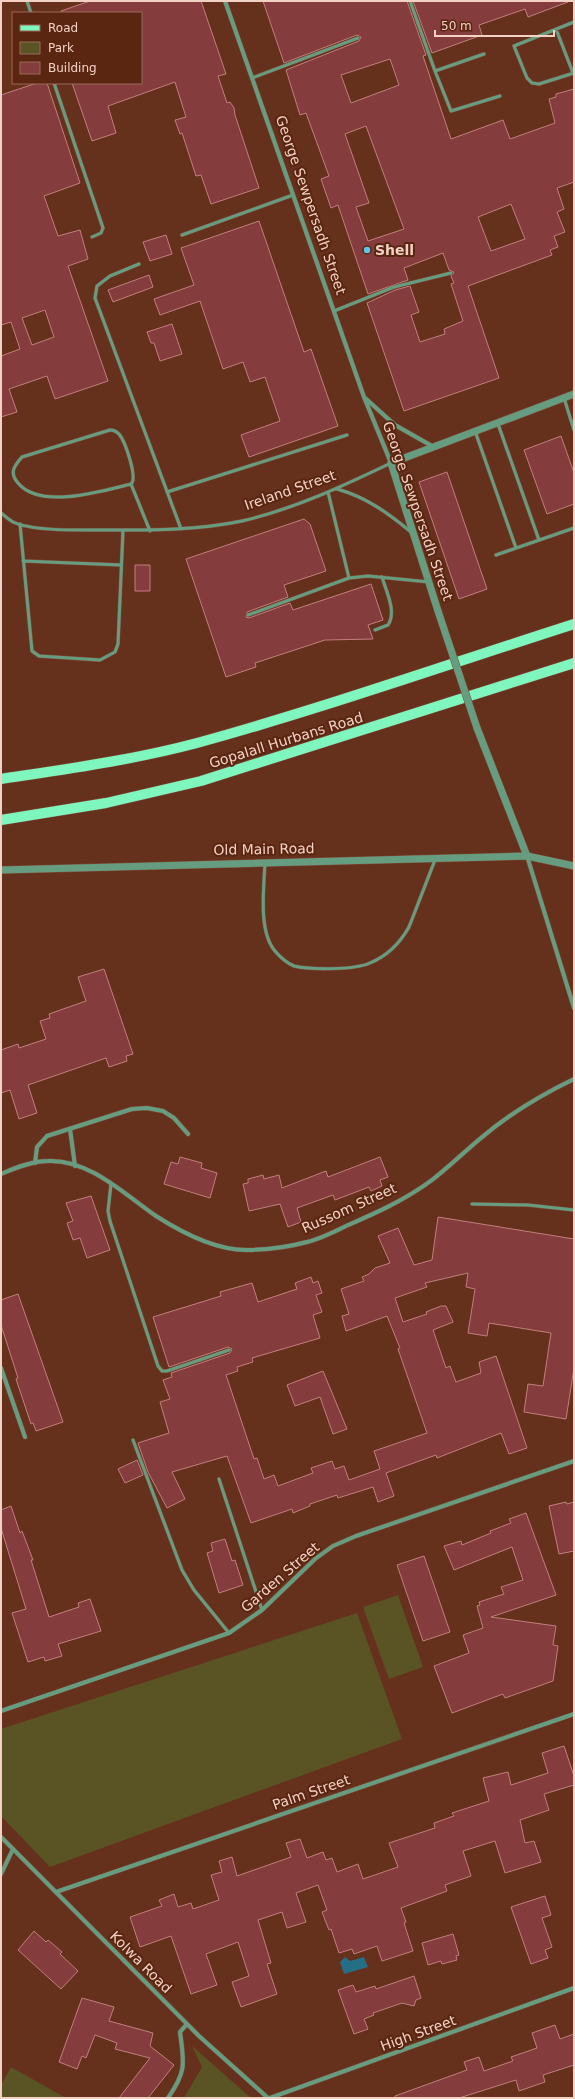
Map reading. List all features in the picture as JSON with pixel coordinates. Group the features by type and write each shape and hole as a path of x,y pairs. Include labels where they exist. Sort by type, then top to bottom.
{"main road":[{"name":"Gopalall Hurbans Road","path":"1,779 107,763 196,743 343,699 574,624"},
{"name":"Gopalall Hurbans Road","path":"1,820 106,803 201,781 574,663"}],"street":[{"name":"George Sewpersadh Street","path":"225,1 364,397 391,463 477,728 527,856 574,1008"},
{"name":"Ireland Street","path":"391,463 432,446 574,394"},
{"path":"364,397 395,425 432,446"},
{"path":"527,856 574,866"},
{"name":"Old Main Road","path":"1,870 527,856"},
{"name":"Russom Street","path":"1,1174 48,1160 75,1166 88,1170 111,1184 157,1217 191,1235 218,1245 245,1250 283,1247 309,1242 406,1198 432,1180 510,1116 541,1096 574,1079"},
{"path":"35,1163 36,1147 44,1138 132,1109 148,1108 169,1114 188,1134"},
{"path":"70,1129 75,1166"},
{"path":"1,1368 25,1437"},
{"name":"Garden Street","path":"1,1711 229,1633 262,1610 315,1559 333,1546 356,1536 574,1461"},
{"name":"Palm Street","path":"56,1892 574,1714"},
{"name":"Kolwa Road","path":"1,1837 187,2024 269,2098"},
{"path":"1,1874 13,1849"},
{"name":"High Street","path":"269,2098 574,1988"},
{"path":"168,2098 179,2082 184,2066 180,2032 187,2024"}],"lane":[{"path":"27,1 31,12"},
{"path":"410,1 450,111 500,96"},
{"path":"556,29 574,73 539,84 532,83 528,78 514,46 556,29 574,22"},
{"path":"252,78 358,38"},
{"path":"435,71 484,54"},
{"path":"54,84 103,228 101,233 92,237"},
{"path":"182,235 293,195"},
{"path":"139,264 103,281 97,286 95,298 180,529"},
{"path":"334,311 394,287 451,273"},
{"path":"564,398 574,430"},
{"path":"498,422 539,540"},
{"path":"131,484 90,495 50,497 30,493 15,480 12,472 13,467 22,457 110,430 118,434 123,441 134,476 131,484 150,531"},
{"path":"475,430 516,548"},
{"path":"167,492 347,435"},
{"name":"Ireland Street","path":"2,514 20,524 70,530 150,531 180,529 242,521 337,489 391,463"},
{"path":"337,489 364,499 382,509 414,534"},
{"path":"328,492 349,578"},
{"path":"1,519 2,514"},
{"path":"20,524 32,651 39,656 100,660 114,652 118,644 123,530"},
{"path":"496,555 574,528"},
{"path":"23,561 121,565"},
{"path":"248,615 349,578 368,576 429,582"},
{"path":"375,630 388,625 392,617 392,611 382,577"},
{"path":"265,862 265,926 269,942 274,951 283,960 294,966 311,968 352,968 368,964 380,958 403,938 409,927 435,858"},
{"path":"111,1184 108,1210 110,1221 158,1366 162,1371 167,1371 229,1350"},
{"path":"472,1204 528,1205 574,1210"},
{"path":"133,1440 182,1570 194,1590 229,1633"},
{"path":"219,1480 262,1610"}],"green space":[{"path":"398,1595 423,1667 389,1679 363,1607"},
{"path":"357,1613 402,1739 50,1867 1,1816 1,1729"},
{"path":"192,2046 251,2098 184,2098 202,2067"},
{"path":"11,2067 66,2098 1,2098 1,2085"}],"water":[{"path":"345,1957 350,1961 364,1957 368,1967 344,1974 340,1962"}],"building":[{"path":"90,1 201,1 226,74 218,76 227,103 230,102 234,108 259,188 211,204 201,175 196,176 182,133 180,134 175,120 186,117 175,82 108,106 116,133 92,141 72,84 142,84 142,12 61,11"},
{"path":"263,1 407,1 426,55 423,56 451,139 503,120 510,139 555,123 549,99 556,97 556,94 574,89 574,182 557,188 564,209 557,212 565,232 554,236 558,247 550,250 552,255 468,286 499,378 404,411 367,303 395,290 410,286 419,312 411,315 420,342 445,334 444,329 463,321 451,284 454,283 451,276 454,272 449,270 443,253 404,268 408,280 368,294 338,205 331,208 321,179 329,176 306,113 300,115 286,70 359,41 361,37 357,35 284,63","holes":["390,59 399,85 351,103 341,75","366,126 404,229 368,241 356,207 369,203 345,134","511,204 525,239 491,251 478,217"]},
{"path":"413,1 568,2 528,17 525,9 479,25 482,35 432,53"},
{"path":"34,84 47,84 80,183 44,196 58,236 80,230 88,259 68,266 108,381 55,399 47,376 9,389 17,412 1,417 1,356 20,349 11,322 1,325 1,95","holes":["45,310 54,337 32,345 22,318"]},
{"path":"259,221 304,352 311,349 338,426 249,457 241,435 280,421 265,377 250,382 243,362 223,369 200,301 160,315 154,299 194,285 181,248"},
{"path":"166,235 172,254 150,261 143,242"},
{"path":"149,275 153,287 113,302 108,290"},
{"path":"172,324 182,354 160,361 154,343 151,343 147,332"},
{"path":"561,436 574,473 574,504 547,514 524,450"},
{"path":"447,472 487,589 459,599 419,482"},
{"path":"304,519 310,524 326,571 284,585 288,597 247,612 246,617 249,618 290,603 293,610 371,584 383,620 368,625 373,639 325,640 255,663 256,667 226,677 186,559"},
{"path":"135,565 150,565 150,591 135,591"},
{"path":"104,969 133,1054 126,1056 127,1061 109,1067 106,1058 28,1085 37,1113 19,1119 10,1090 1,1093 1,1050 18,1044 19,1048 46,1039 40,1021 50,1018 49,1014 86,1001 78,977"},
{"path":"180,1157 202,1163 201,1168 217,1173 210,1198 164,1184 171,1162 178,1164"},
{"path":"380,1157 388,1177 380,1180 382,1186 371,1191 369,1187 335,1200 333,1195 297,1208 301,1222 288,1227 280,1204 249,1211 243,1184 248,1183 248,1179 263,1175 264,1179 279,1175 282,1188 326,1171 328,1177"},
{"path":"91,1196 110,1250 87,1258 80,1238 73,1240 67,1223 73,1221 66,1203"},
{"path":"438,1217 574,1239 574,1368 566,1419 524,1412 528,1384 543,1386 551,1333 489,1323 487,1336 468,1333 475,1289 466,1287 468,1273 425,1283 427,1287 395,1298 403,1322 427,1314 426,1312 441,1306 446,1306 453,1322 433,1330 446,1368 450,1366 456,1382 481,1373 479,1362 496,1356 527,1448 509,1454 501,1433 437,1458 436,1455 386,1473 394,1496 378,1502 373,1487 338,1498 337,1495 310,1504 310,1506 293,1513 292,1509 251,1523 227,1456 172,1472 185,1499 167,1508 148,1472 138,1443 169,1433 160,1402 170,1399 163,1380 172,1377 171,1373 230,1353 232,1349 228,1347 169,1367 153,1317 221,1296 220,1292 252,1283 258,1302 297,1289 295,1283 311,1277 313,1283 318,1281 322,1293 316,1295 322,1312 313,1315 320,1338 252,1358 253,1362 237,1367 238,1371 226,1375 254,1459 257,1458 264,1479 274,1475 278,1486 313,1473 311,1468 332,1461 335,1469 344,1466 349,1480 380,1469 374,1451 427,1433 398,1349 400,1348 387,1316 346,1331 342,1316 349,1314 341,1289 364,1281 362,1277 369,1274 375,1268 390,1263 378,1236 398,1228 414,1265 432,1260"},
{"path":"18,1294 63,1422 36,1431 33,1423 31,1424 16,1379 18,1378 1,1325 1,1300"},
{"path":"323,1371 347,1429 333,1434 320,1397 295,1406 287,1385"},
{"path":"137,1460 143,1475 125,1483 118,1469"},
{"path":"566,1502 567,1504 574,1502 574,1551 559,1554 549,1506"},
{"path":"11,1506 20,1533 22,1531 33,1560 31,1560 49,1617 79,1607 78,1603 90,1599 101,1631 58,1644 62,1656 45,1661 44,1657 28,1662 12,1613 26,1609 1,1528 1,1510"},
{"path":"526,1513 556,1595 491,1617 556,1626 553,1645 558,1646 553,1681 505,1698 503,1694 452,1713 434,1666 469,1653 463,1635 483,1628 477,1606 480,1605 479,1602 504,1594 501,1587 523,1580 512,1547 454,1570 444,1546 461,1541 462,1545 491,1533 490,1531 511,1523 509,1519"},
{"path":"225,1539 232,1561 235,1560 243,1585 219,1593 207,1553 213,1551 211,1543"},
{"path":"424,1556 450,1632 423,1641 397,1565"},
{"path":"564,1746 574,1776 574,1785 544,1794 549,1810 520,1820 525,1843 534,1841 541,1862 505,1873 495,1841 463,1851 471,1876 445,1885 447,1891 401,1908 413,1951 382,1961 377,1946 354,1954 352,1949 339,1953 331,1929 329,1930 322,1912 327,1910 318,1885 296,1893 306,1922 287,1928 282,1912 258,1920 271,1963 267,1964 277,1994 241,2007 232,1982 249,1976 238,1942 206,1954 217,1985 191,1994 171,1936 140,1947 130,1917 162,1906 159,1900 174,1894 178,1907 191,1903 193,1909 219,1900 211,1875 222,1872 219,1861 232,1857 237,1876 291,1857 286,1843 300,1839 307,1858 323,1852 326,1860 332,1858 337,1872 358,1864 363,1879 398,1867 389,1843 435,1828 434,1823 454,1816 452,1813 489,1801 483,1778 508,1772 511,1785 548,1773 542,1753"},
{"path":"545,1896 551,1915 542,1918 552,1947 545,1950 548,1958 531,1964 511,1907"},
{"path":"34,1931 46,1942 48,1940 62,1952 60,1954 78,1971 61,1989 18,1950"},
{"path":"453,1934 459,1955 456,1956 457,1960 442,1964 441,1961 428,1965 422,1943"},
{"path":"414,1976 421,1998 416,2000 414,2006 402,2003 373,2013 374,2015 364,2019 368,2029 354,2034 338,1990 353,1985 356,1992 375,1986 376,1989"},
{"path":"82,1998 114,2007 109,2021 153,2033 150,2046 174,2065 148,2098 119,2098 150,2058 115,2049 117,2043 95,2035 86,2058 82,2056 77,2069 59,2062"},
{"path":"555,2025 560,2039 574,2034 574,2065 543,2075 545,2082 519,2091 516,2080 459,2098 395,2098 395,2096 467,2070 464,2062 479,2057 484,2071 513,2061 511,2057 537,2048 532,2033"}],"place":[{"name":"Shell","path":"367,250"}]}
